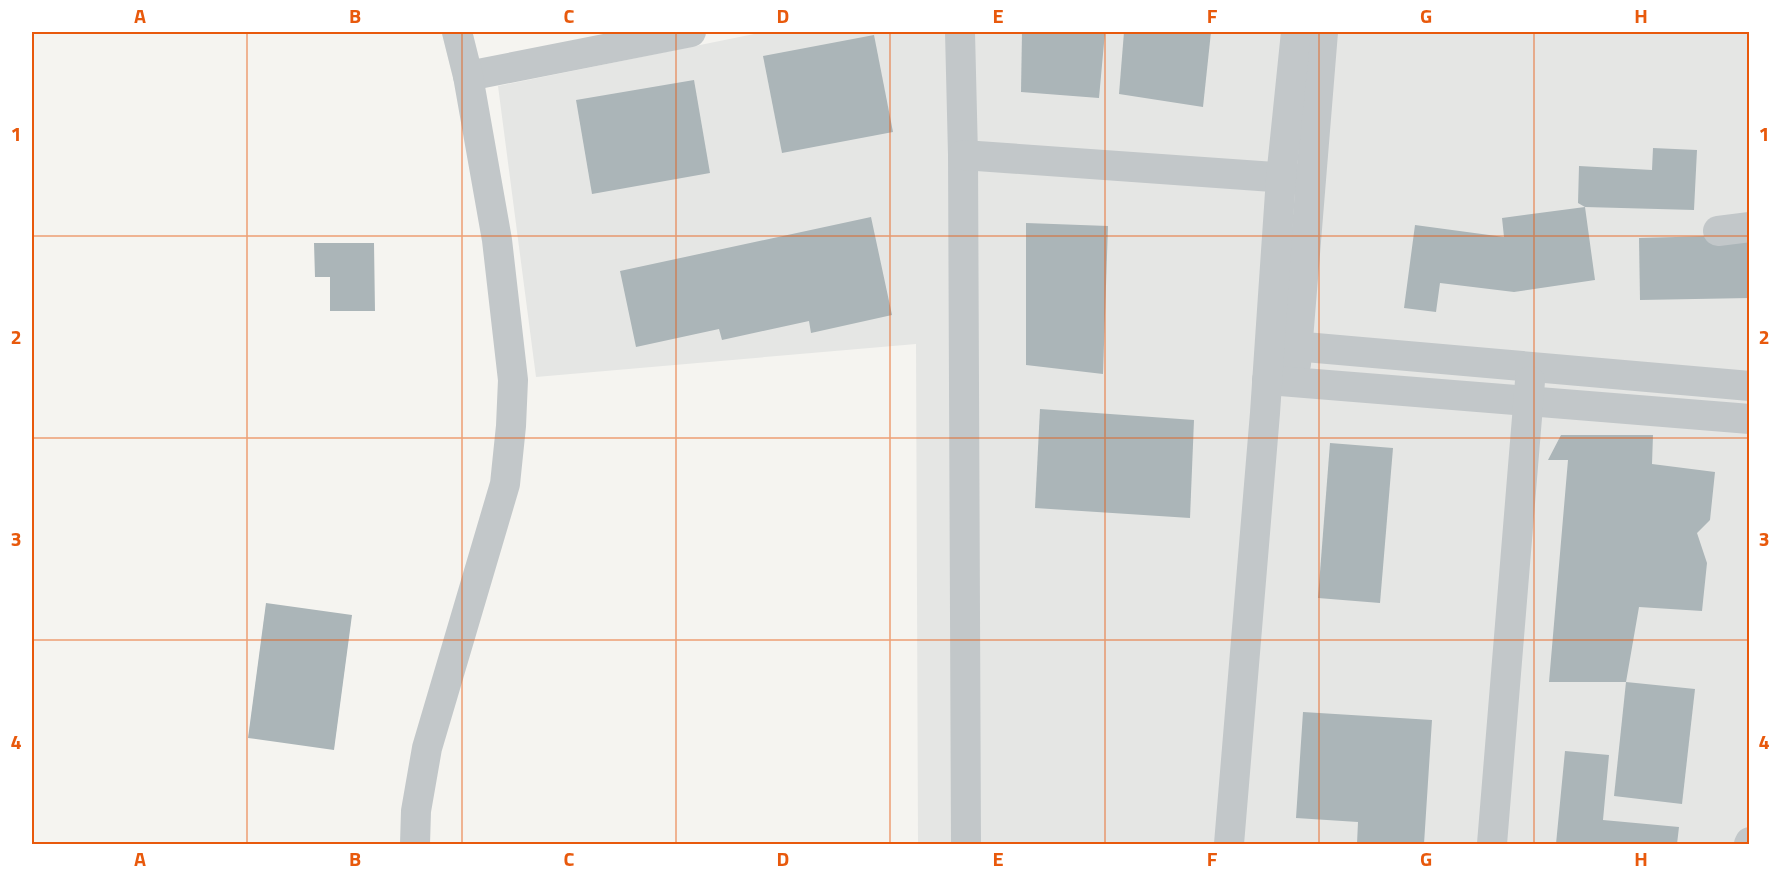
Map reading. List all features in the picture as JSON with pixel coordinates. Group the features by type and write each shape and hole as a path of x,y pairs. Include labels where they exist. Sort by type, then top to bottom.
{"street":[{"path":"415,844 416,811 427,748 505,484 511,426 513,380 498,240 468,76 457,32"},
{"path":"468,76 691,32"},
{"path":"960,32 963,155 966,844"},
{"path":"1229,844 1265,413 1281,381 1283,345 1281,178 1296,32"},
{"path":"1283,345 1311,180 1323,32"},
{"path":"963,155 1311,180"},
{"path":"1718,231 1749,227"},
{"path":"1283,345 1749,386"},
{"path":"1492,844 1532,367"},
{"path":"1281,381 1749,419"}],"shaded area":[{"path":"764,32 1749,32 1749,844 918,844 916,344 536,377 498,86"}],"building":[{"path":"1022,32 1105,32 1099,98 1021,92"},
{"path":"1124,32 1211,32 1203,107 1119,94"},
{"path":"874,35 893,132 782,153 763,56"},
{"path":"694,80 710,173 592,194 576,100"},
{"path":"1653,148 1697,150 1694,210 1585,207 1578,203 1579,166 1652,170"},
{"path":"1585,207 1595,280 1514,292 1440,283 1436,312 1404,308 1415,225 1504,237 1502,218"},
{"path":"871,217 892,315 811,333 809,321 722,340 719,329 636,347 620,271"},
{"path":"1026,223 1108,226 1103,374 1026,365"},
{"path":"1750,235 1750,298 1640,300 1639,238"},
{"path":"314,243 374,243 375,311 330,311 330,277 315,277"},
{"path":"1040,409 1194,420 1190,518 1035,508"},
{"path":"1561,435 1653,435 1652,464 1715,472 1710,520 1697,533 1707,563 1702,611 1639,607 1626,682 1549,682 1568,460 1548,460"},
{"path":"1330,443 1393,448 1380,603 1318,598"},
{"path":"266,603 352,615 334,750 248,738"},
{"path":"1626,682 1695,689 1682,804 1614,796"},
{"path":"1303,712 1432,720 1424,844 1357,844 1358,822 1296,818"},
{"path":"1565,751 1609,755 1603,820 1679,827 1677,844 1556,844"}]}
